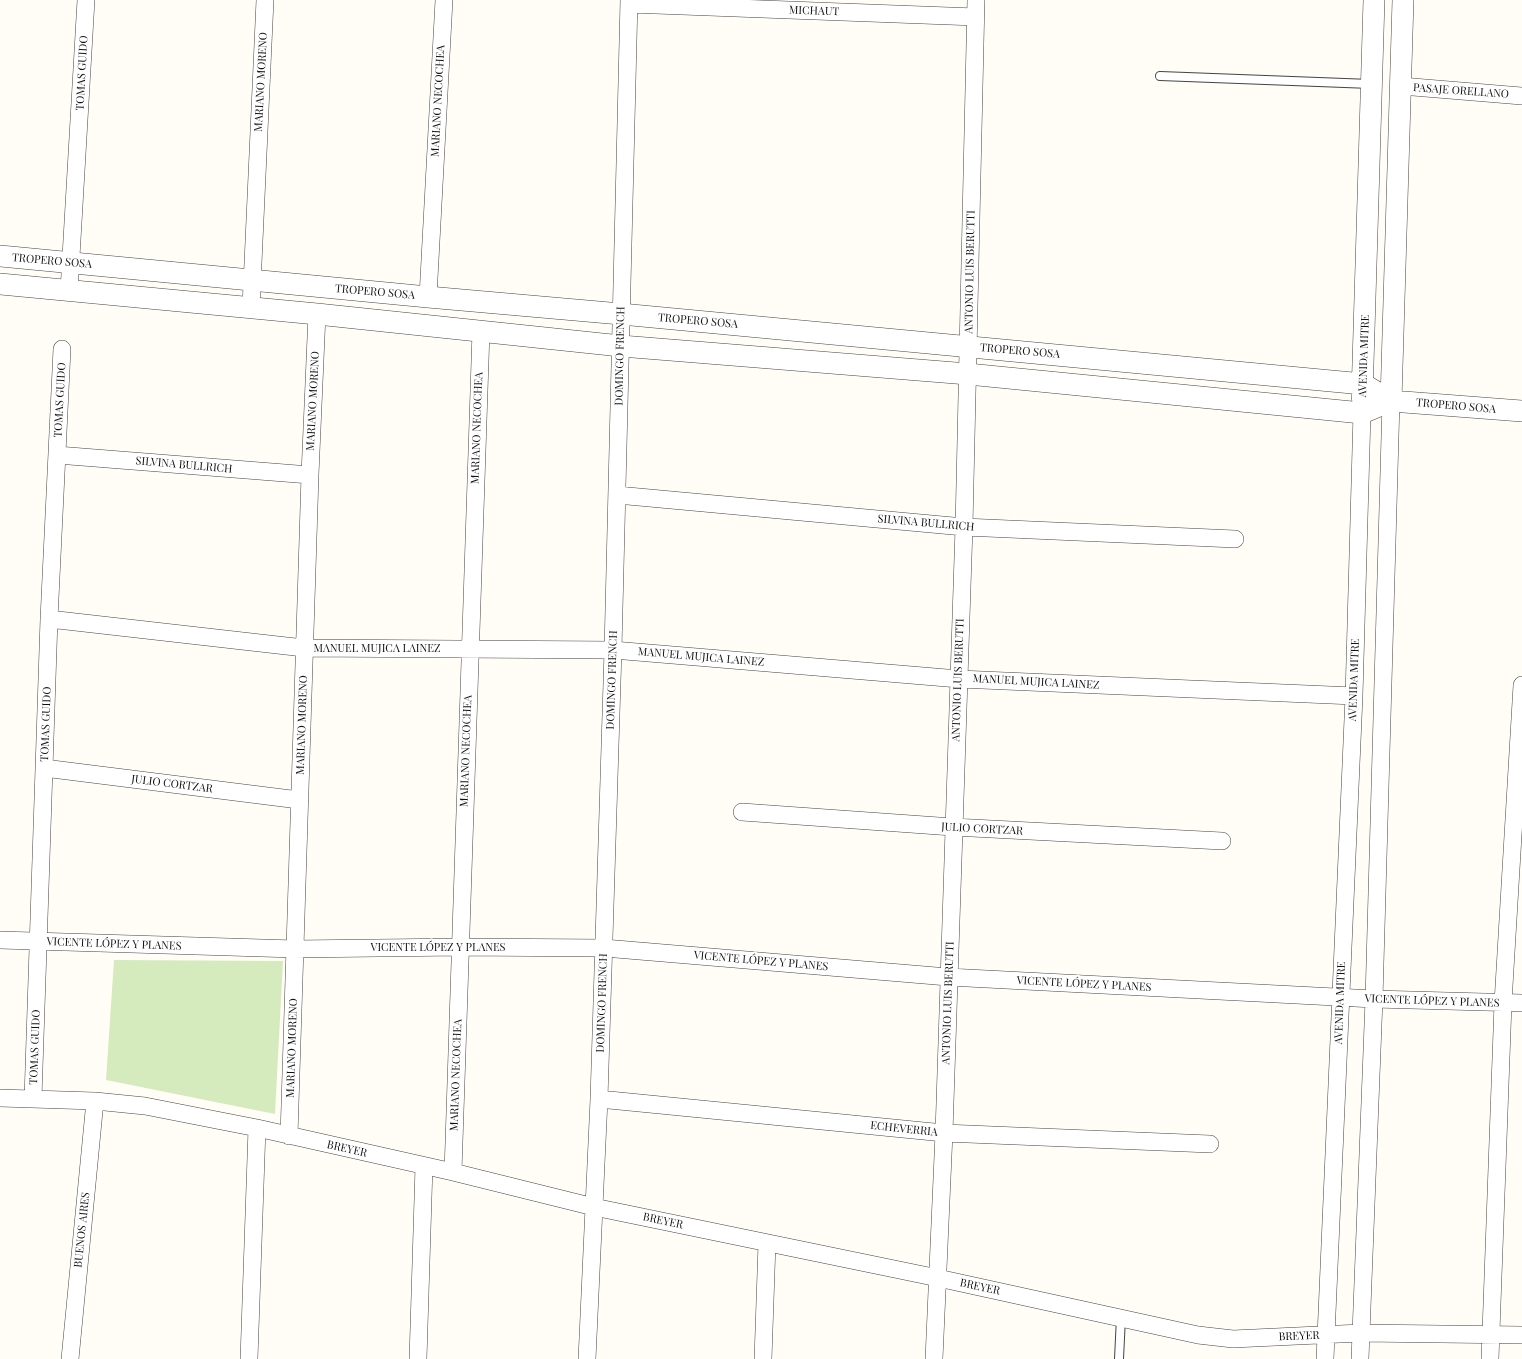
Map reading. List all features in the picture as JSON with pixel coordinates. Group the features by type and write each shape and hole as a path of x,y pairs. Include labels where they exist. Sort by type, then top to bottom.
{"street":[{"name":"TOMAS GUIDO","path":"69,291 86,0"},
{"name":"MARIANO MORENO","path":"251,307 265,0"},
{"name":"MARIANO NECOCHEA","path":"428,297 444,0"},
{"name":"ANTONIO LUIS BERUTTI","path":"934,1359 944,1133 964,527 976,0"},
{"name":"AVENIDA MITRE","path":"1325,1359 1354,696 1374,0"},
{"path":"1360,1359 1374,999 1403,0"},
{"name":"MICHAUT","path":"629,2 976,17"},
{"name":"DOMINGO FRENCH","path":"587,1359 599,1099 604,948 629,2"},
{"name":"PASAJE ORELLANO","path":"1401,86 1522,96"},
{"name":"TROPERO SOSA","path":"0,256 1363,384 1391,401"},
{"name":"TROPERO SOSA","path":"0,284 251,307 621,346 968,374 1362,413 1391,401 1522,411"},
{"name":"MARIANO MORENO","path":"289,1136 304,648 317,314"},
{"name":"MARIANO NECOCHEA","path":"453,1172 469,650 481,331"},
{"name":"TOMAS GUIDO","path":"33,1098 49,619 62,349"},
{"name":"SILVINA BULLRICH","path":"57,455 310,475"},
{"name":"SILVINA BULLRICH","path":"617,495 964,527 1235,539"},
{"name":"MANUEL MUJICA LAINEZ","path":"49,619 304,648 613,650 959,679 1354,696"},
{"path":"1490,1359 1503,1003 1522,685"},
{"name":"JULIO CORTZAR","path":"44,768 299,800"},
{"name":"JULIO CORTZAR","path":"742,812 953,827 1222,841"},
{"name":"VICENTE LÓPEZ Y PLANES","path":"0,940 295,949 460,947 604,948 948,977 1374,999 1522,1003"},
{"name":"BREYER","path":"0,1098 95,1101 146,1106 257,1128 453,1172 594,1207 938,1278 1198,1335 1233,1339 1326,1336 1361,1333 1522,1335"},
{"name":"ECHEVERRIA","path":"599,1099 944,1133 1210,1144"},
{"name":"BUENOS AIRES","path":"70,1359 95,1101"},
{"path":"249,1359 257,1128"},
{"path":"418,1359 424,1166"},
{"path":"763,1359 767,1243"}],"lane":[{"path":"1160,76 1372,84"},
{"path":"1119,1359 1121,1317"}],"green space":[{"path":"114,960 283,961 275,1114 106,1080"}]}
